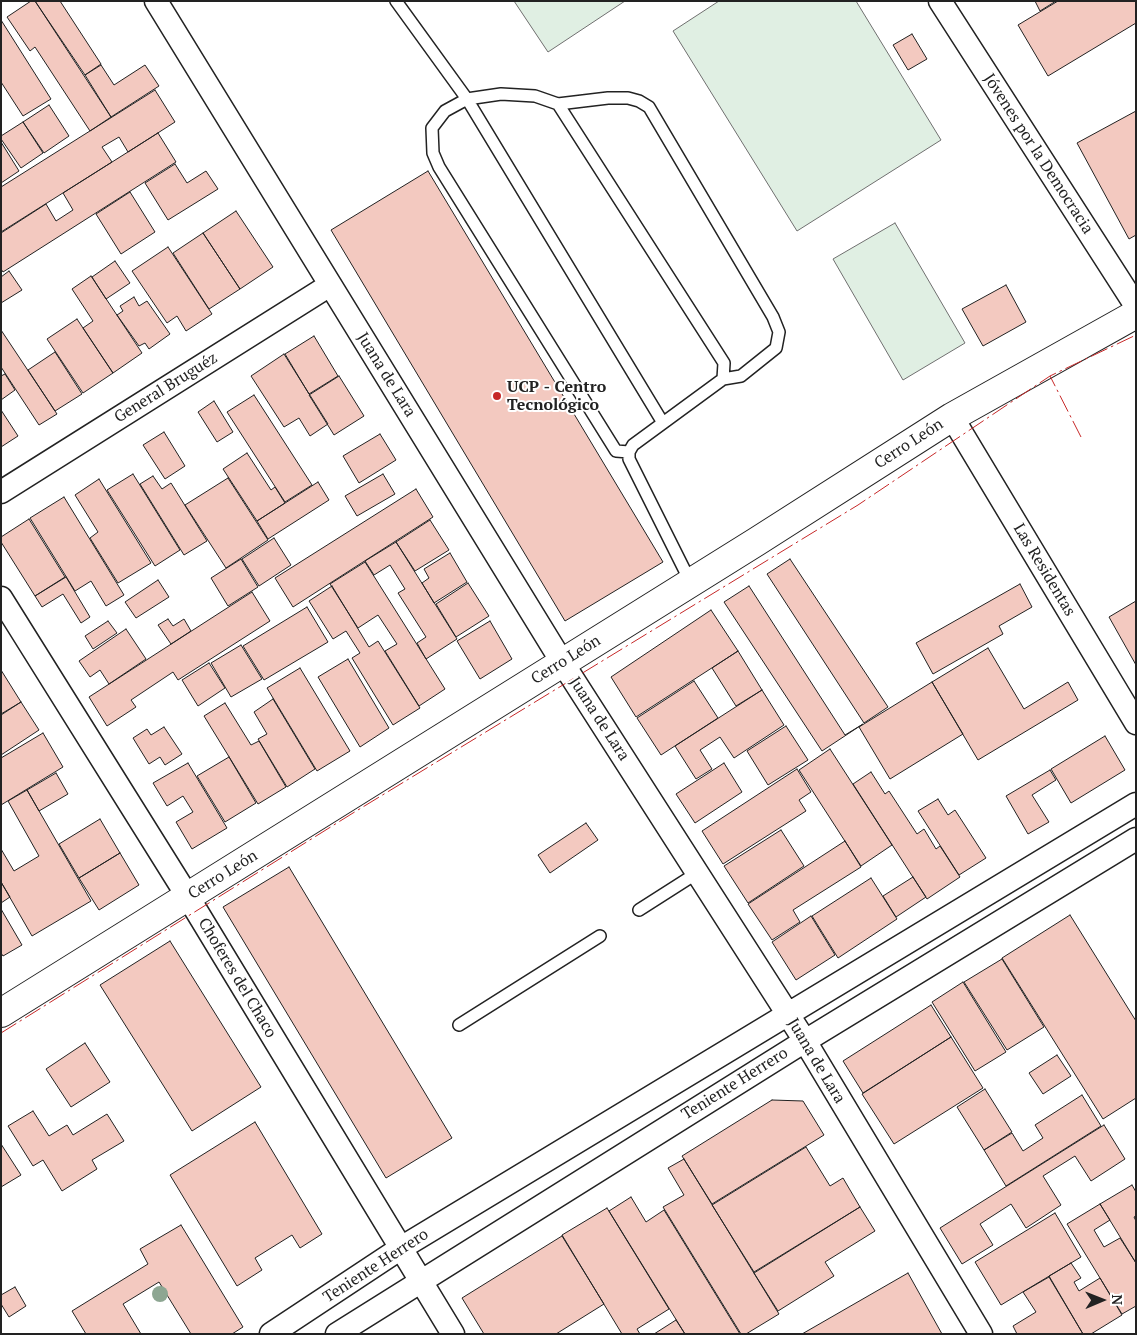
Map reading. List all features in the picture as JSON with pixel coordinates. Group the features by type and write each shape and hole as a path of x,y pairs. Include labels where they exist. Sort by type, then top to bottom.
{"street":[{"name":"Juana de Lara","path":"156,1 562,662 789,1015 981,1334"},
{"name":"Jóvenes por la Democracia","path":"940,1 1136,306"},
{"name":"General Bruguéz","path":"1,492 330,285"},
{"name":"Cerro León","path":"1,1013 952,417 1136,314"},
{"name":"Las Residentas","path":"952,417 1136,723"},
{"name":"Choferes del Chaco","path":"1,598 188,897 453,1334"},
{"name":"Teniente Herrero","path":"271,1334 401,1248 1136,804"},
{"name":"Teniente Herrero","path":"337,1334 805,1041 1136,840"},
{"path":"978,900 996,924"},
{"path":"584,1138 602,1167"}],"lane":[{"path":"396,1 468,99 663,423"},
{"path":"629,452 616,451 438,167 433,153 432,128 445,111 468,99 501,94 535,96 558,104 608,98 628,98 639,101 649,107 773,317 779,332 776,348 740,376 724,379 634,445 629,452 629,459 691,582"},
{"path":"558,104 724,363 724,379"},
{"path":"639,910 698,873"},
{"path":"459,1026 600,936"}],"green space":[{"path":"514,1 625,1 548,52"},
{"path":"719,1 856,1 941,140 797,231 673,31"},
{"path":"895,223 965,343 903,380 833,259"}],"building":[{"path":"31,1 35,1 111,117 90,131 35,47 30,51 7,17"},
{"path":"35,1 60,1 101,64 85,75"},
{"path":"1035,1 1056,1 1040,11"},
{"path":"1058,1 1136,1 1136,23 1048,76 1018,25"},
{"path":"1,20 51,99 23,116 1,82"},
{"path":"912,34 927,59 908,70 893,45"},
{"path":"101,65 114,85 145,65 159,86 111,117 85,75"},
{"path":"155,90 175,122 128,152 119,137 102,147 112,162 1,232 1,187"},
{"path":"49,105 69,136 44,153 23,122"},
{"path":"1136,111 1136,235 1129,239 1077,143"},
{"path":"23,122 43,153 21,168 1,139 1,136"},
{"path":"158,133 176,162 3,272 1,269 1,233 46,204 56,221 73,210 63,193"},
{"path":"1,142 19,171 1,183"},
{"path":"175,164 187,183 206,171 218,189 168,220 145,183"},
{"name":"UCP - Centro Tecnológico","path":"428,171 663,562 565,621 331,230"},
{"path":"130,192 155,232 121,254 96,214"},
{"path":"236,211 273,267 240,289 203,233"},
{"path":"203,233 240,289 209,309 173,253"},
{"path":"168,247 212,314 186,331 177,316 167,323 132,271"},
{"path":"115,261 130,283 106,299 92,277"},
{"path":"9,271 22,290 1,303 1,277"},
{"path":"91,276 142,353 113,373 83,328 93,321 72,289"},
{"path":"1006,285 1026,322 983,346 962,309"},
{"path":"134,297 139,306 147,301 170,334 149,349 145,343 139,346 117,315 123,311 120,306"},
{"path":"77,319 113,373 83,393 47,339"},
{"path":"1,330 57,414 39,425 1,367"},
{"path":"314,336 338,376 309,394 285,354"},
{"path":"55,352 82,394 55,411 28,370"},
{"path":"284,354 328,424 310,436 299,418 284,427 251,376"},
{"path":"5,374 15,390 1,400 1,376"},
{"path":"339,376 364,416 334,435 309,395"},
{"path":"254,395 312,485 285,502 227,412"},
{"path":"214,401 233,432 217,442 198,412"},
{"path":"1,410 18,436 1,447"},
{"path":"164,432 185,466 165,479 143,445"},
{"path":"380,434 396,460 359,483 343,456"},
{"path":"247,453 271,490 275,487 285,503 257,521 223,469"},
{"path":"133,474 180,550 155,566 107,490"},
{"path":"383,474 395,494 357,516 345,496"},
{"path":"153,476 162,489 171,483 207,541 184,555 140,484"},
{"path":"228,478 268,540 226,568 185,505"},
{"path":"99,479 151,563 118,583 90,538 98,532 75,495"},
{"path":"318,482 329,500 268,539 257,521"},
{"path":"416,489 433,517 293,607 275,578"},
{"path":"64,497 124,595 106,606 91,581 75,591 30,518"},
{"path":"29,519 65,577 35,596 1,542 1,537"},
{"path":"430,520 449,550 415,571 396,542"},
{"path":"274,538 291,565 259,586 242,559"},
{"path":"396,542 457,639 426,659 417,643 426,637 398,593 405,589 390,565 374,575 365,561"},
{"path":"450,553 467,582 434,603 422,583 429,578 424,569"},
{"path":"241,559 258,587 228,606 211,578"},
{"path":"790,559 888,707 864,723 767,574"},
{"path":"365,562 445,689 419,706 385,651 397,644 378,615 358,628 330,584"},
{"path":"66,577 90,617 81,623 63,594 42,607 35,596"},
{"path":"158,580 169,597 136,618 125,602"},
{"path":"468,583 489,616 456,637 436,604"},
{"path":"1020,584 1032,607 999,626 1003,634 933,674 916,643"},
{"path":"332,586 369,647 378,641 420,708 393,725 352,658 360,653 346,631 333,639 309,601"},
{"path":"749,586 845,735 863,724 822,751 724,602"},
{"path":"252,592 270,621 178,680 173,672 131,700 136,707 107,726 89,697"},
{"path":"1136,601 1136,665 1109,617"},
{"path":"307,607 328,642 264,680 243,646"},
{"path":"711,610 738,651 636,717 611,677"},
{"path":"168,619 173,626 184,619 191,631 171,644 158,625"},
{"path":"108,621 117,633 93,649 85,636"},
{"path":"490,621 512,659 480,679 457,641"},
{"path":"126,629 146,659 109,684 100,670 90,677 79,661"},
{"path":"241,645 262,679 231,697 211,663"},
{"path":"988,648 1024,709 1068,682 1078,700 978,760 932,682"},
{"path":"738,651 762,690 736,706 712,668"},
{"path":"348,659 389,728 360,747 318,677"},
{"path":"209,663 225,688 198,706 182,680"},
{"path":"300,668 350,751 317,771 267,688"},
{"path":"1,670 21,702 1,714"},
{"path":"694,681 718,718 661,755 637,718"},
{"path":"932,682 963,734 890,779 859,727"},
{"path":"762,690 784,725 734,758 720,737 700,750 712,769 696,779 675,746"},
{"path":"273,699 315,769 287,787 258,739 267,734 254,712"},
{"path":"21,702 39,730 1,755 1,715"},
{"path":"225,703 251,745 259,741 286,787 258,804 204,716"},
{"path":"786,726 808,760 768,785 747,751"},
{"path":"164,727 182,754 165,765 160,757 149,764 133,738 147,729 151,735"},
{"path":"43,733 63,767 1,805 1,758"},
{"path":"1105,736 1125,770 1071,803 1051,769"},
{"path":"830,749 892,845 861,866 799,770"},
{"path":"229,757 256,803 225,822 197,776"},
{"path":"188,763 227,828 192,849 176,822 193,812 183,796 167,806 153,783"},
{"path":"724,763 742,792 695,823 676,794"},
{"path":"797,769 811,792 799,800 806,811 723,864 702,831"},
{"path":"1050,770 1056,780 1032,795 1049,822 1028,834 1006,796"},
{"path":"871,772 885,794 889,791 917,834 924,829 936,849 940,846 960,877 927,899 853,784"},
{"path":"56,773 68,794 39,811 27,790"},
{"path":"27,790 91,901 32,936 1,882 1,849 14,871 39,856 8,801"},
{"path":"938,799 948,815 955,810 986,858 959,875 918,811"},
{"path":"100,819 120,853 79,878 59,844"},
{"path":"586,823 598,840 550,873 538,855"},
{"path":"781,830 804,866 748,903 724,866"},
{"path":"845,841 861,867 793,910 800,922 772,940 748,904"},
{"path":"120,853 139,885 99,910 79,878"},
{"path":"289,867 452,1138 386,1178 223,907"},
{"path":"913,877 926,897 896,917 883,896"},
{"path":"871,878 897,919 838,958 812,916"},
{"path":"1,882 10,897 1,903"},
{"path":"1,909 22,945 3,956 1,953"},
{"path":"1070,915 1136,1021 1136,1098 1103,1119 1002,958"},
{"path":"811,916 835,955 796,980 772,942"},
{"path":"170,941 261,1087 192,1131 100,985"},
{"path":"1002,959 1044,1027 1007,1050 964,982"},
{"path":"963,982 1006,1052 975,1071 932,1002"},
{"path":"931,1005 951,1037 863,1093 843,1061"},
{"path":"951,1037 983,1088 894,1144 862,1094"},
{"path":"85,1043 110,1082 71,1107 46,1069"},
{"path":"1057,1055 1071,1076 1043,1094 1029,1073"},
{"path":"985,1089 1012,1132 984,1150 957,1107"},
{"path":"1082,1095 1101,1126 1006,1186 984,1150 1012,1133 1023,1151 1043,1138 1035,1125"},
{"path":"772,1100 803,1101 824,1135 712,1204 682,1156"},
{"path":"33,1111 49,1136 67,1125 73,1135 107,1114 124,1141 92,1160 97,1169 62,1191 43,1160 33,1166 8,1126"},
{"path":"255,1122 322,1234 300,1248 292,1235 255,1258 262,1270 237,1286 170,1175"},
{"path":"1104,1125 1125,1159 1091,1181 1075,1156 1043,1176 1061,1205 1026,1228 1011,1204 980,1224 993,1245 962,1264 940,1228"},
{"path":"1,1144 21,1175 1,1187"},
{"path":"806,1147 830,1186 843,1178 860,1207 754,1272 712,1205"},
{"path":"684,1159 779,1314 746,1334 741,1334 663,1207 684,1195 668,1168"},
{"path":"1132,1185 1136,1192 1136,1216 1134,1217 1136,1221 1136,1263 1100,1204"},
{"path":"631,1197 646,1222 664,1210 740,1334 685,1334 609,1211"},
{"path":"1100,1204 1110,1220 1094,1230 1104,1247 1120,1238 1136,1263 1136,1306 1122,1314 1067,1224"},
{"path":"860,1207 875,1231 825,1262 834,1276 778,1311 754,1273"},
{"path":"607,1208 669,1309 637,1329 640,1334 622,1334 562,1235"},
{"path":"1055,1213 1081,1257 1001,1305 975,1262"},
{"path":"181,1225 243,1327 232,1334 191,1334 159,1282 123,1304 141,1334 86,1334 72,1311 148,1264 140,1249"},
{"path":"562,1236 604,1304 556,1334 484,1334 462,1298"},
{"path":"1071,1263 1081,1278 1074,1282 1079,1291 1100,1278 1122,1315 1091,1334 1083,1334 1049,1276"},
{"path":"908,1273 942,1334 802,1334"},
{"path":"1049,1277 1083,1334 1017,1334 1013,1326 1036,1312 1023,1292"},
{"path":"15,1287 26,1306 9,1317 1,1304 1,1295"},
{"path":"676,1320 685,1334 654,1334"}],"power":[{"path":"1081,437 1050,376 1136,335"},
{"path":"1,1033 353,813 858,505 1050,376"}],"place":[{"name":"UCP - Centro Tecnológico","path":"497,396"}]}
